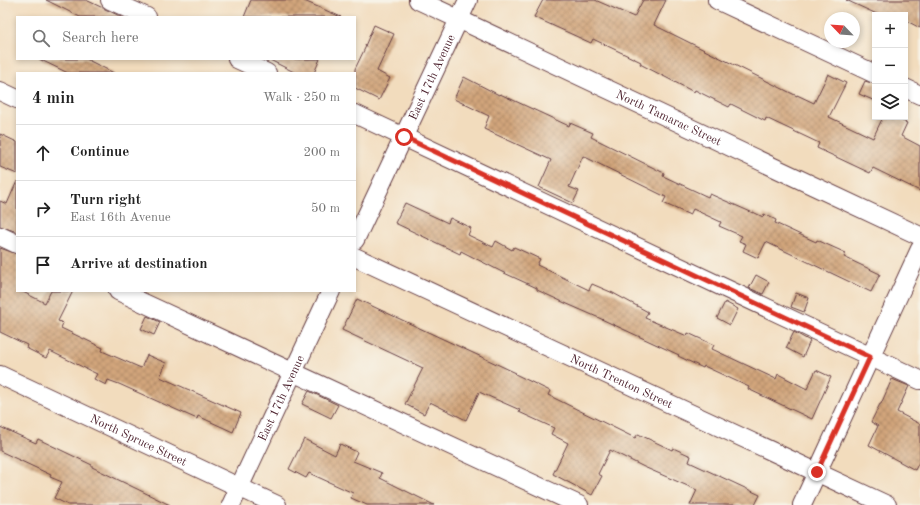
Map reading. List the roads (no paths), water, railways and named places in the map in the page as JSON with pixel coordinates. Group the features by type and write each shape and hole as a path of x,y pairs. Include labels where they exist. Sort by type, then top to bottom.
{"street":[{"path":"110,0 145,16"},
{"name":"North Tamarac Street","path":"418,0 920,236"},
{"name":"East 17th Avenue","path":"356,238 468,0"},
{"path":"717,0 872,73"},
{"path":"239,60 265,72"},
{"path":"908,89 920,95"},
{"path":"0,91 16,99"},
{"path":"356,114 920,380"},
{"path":"0,236 16,244"},
{"path":"802,505 920,249"},
{"name":"North Trenton Street","path":"356,257 887,505"},
{"path":"120,292 579,505"},
{"name":"East 17th Avenue","path":"231,505 331,292"},
{"name":"North Spruce Street","path":"0,375 277,505"}]}
